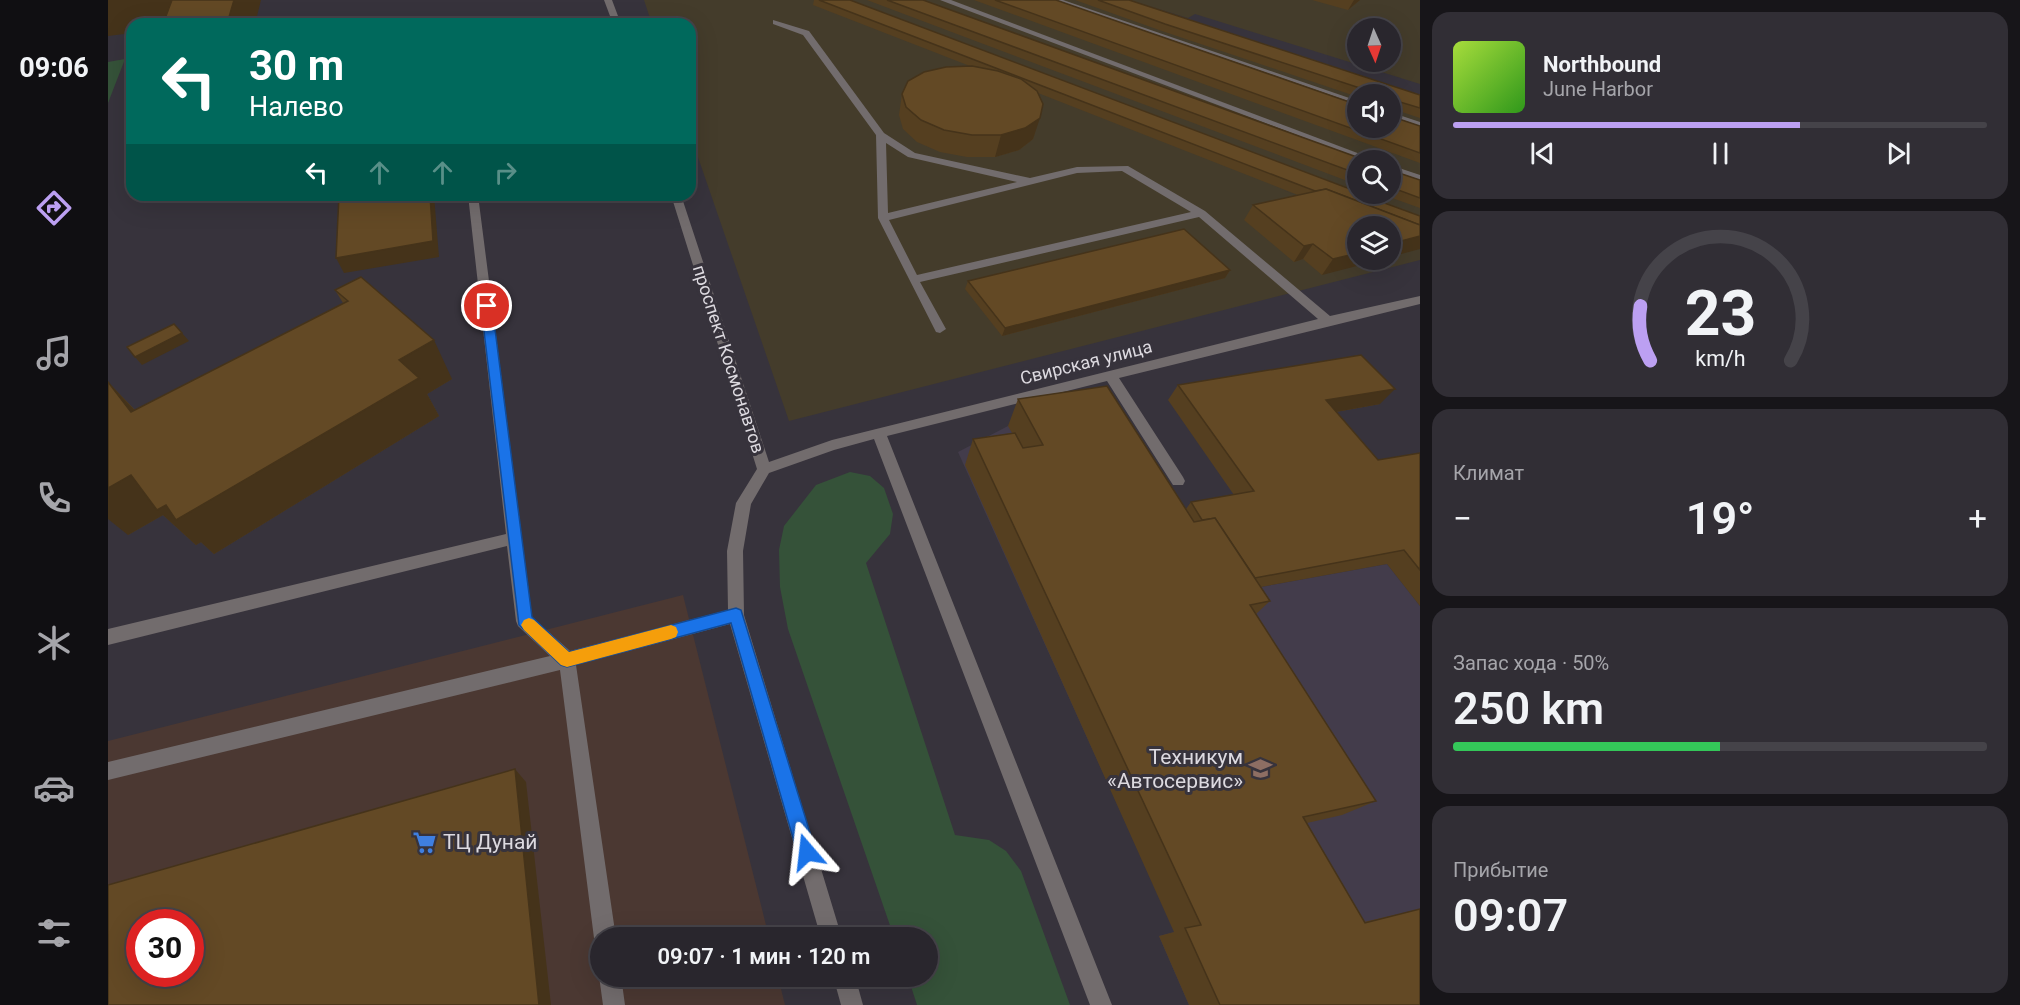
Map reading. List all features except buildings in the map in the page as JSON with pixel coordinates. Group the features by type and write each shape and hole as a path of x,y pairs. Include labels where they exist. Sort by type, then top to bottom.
{"street":[{"path":"608,0 615,18"},
{"path":"944,0 1347,151"},
{"path":"1055,0 1347,100"},
{"path":"776,22 806,33 881,135 912,155 1031,182"},
{"path":"1401,119 1420,125"},
{"path":"881,135 883,218 940,329"},
{"path":"883,218 1077,170 1124,168 1201,213 1328,321"},
{"path":"1401,172 1420,179"},
{"path":"474,201 524,621 567,660 603,927"},
{"name":"проспект Космонавтов","path":"678,201 764,469 744,503 735,551 736,615 829,927"},
{"path":"913,280 1201,213"},
{"name":"Свирская улица","path":"764,469 832,445 1420,300"},
{"path":"1110,375 1179,481"},
{"path":"879,433 1101,1005"},
{"path":"108,637 515,538"},
{"path":"108,771 567,660 736,615"},
{"path":"612,987 614,1005"},
{"path":"847,987 852,1005"}],"shaded area":[{"path":"644,0 1112,0 1366,84 1347,84 1347,138 1401,138 1401,96 1420,102 1420,244 1401,233 1401,216 1350,216 1280,189 1349,216 1347,270 1381,270 789,421 696,151 696,18 650,18"},
{"path":"1129,0 1420,0 1420,84 1381,72 1401,72 1401,18 1347,18 1347,61 1195,14 1188,18"},
{"path":"1401,237 1420,245 1420,260 1401,265"},
{"name":"Техникум «Автосервис»","path":"1094,413 1228,593 1387,564 1420,606 1420,1005 1189,1005 1159,936 1175,932 958,452 1008,426"},
{"path":"683,595 766,927 590,927 590,987 780,987 785,1005 108,1005 108,741"}],"green space":[{"path":"125,59 108,103 108,62"},
{"path":"850,472 870,476 884,488 893,514 890,534 866,563 955,835 989,840 1006,851 1021,871 1070,1005 917,1005 911,987 938,987 938,927 891,927 788,629 780,587 779,550 784,526 816,485"}],"slow traffic":[{"path":"529,625 567,660 671,632"}],"place":[{"name":"Техникум «Автосервис»","path":"1261,769"},
{"name":"ТЦ Дунай","path":"425,842"}],"route":[{"path":"487,306 524,621 567,660 736,615 807,852"}]}
